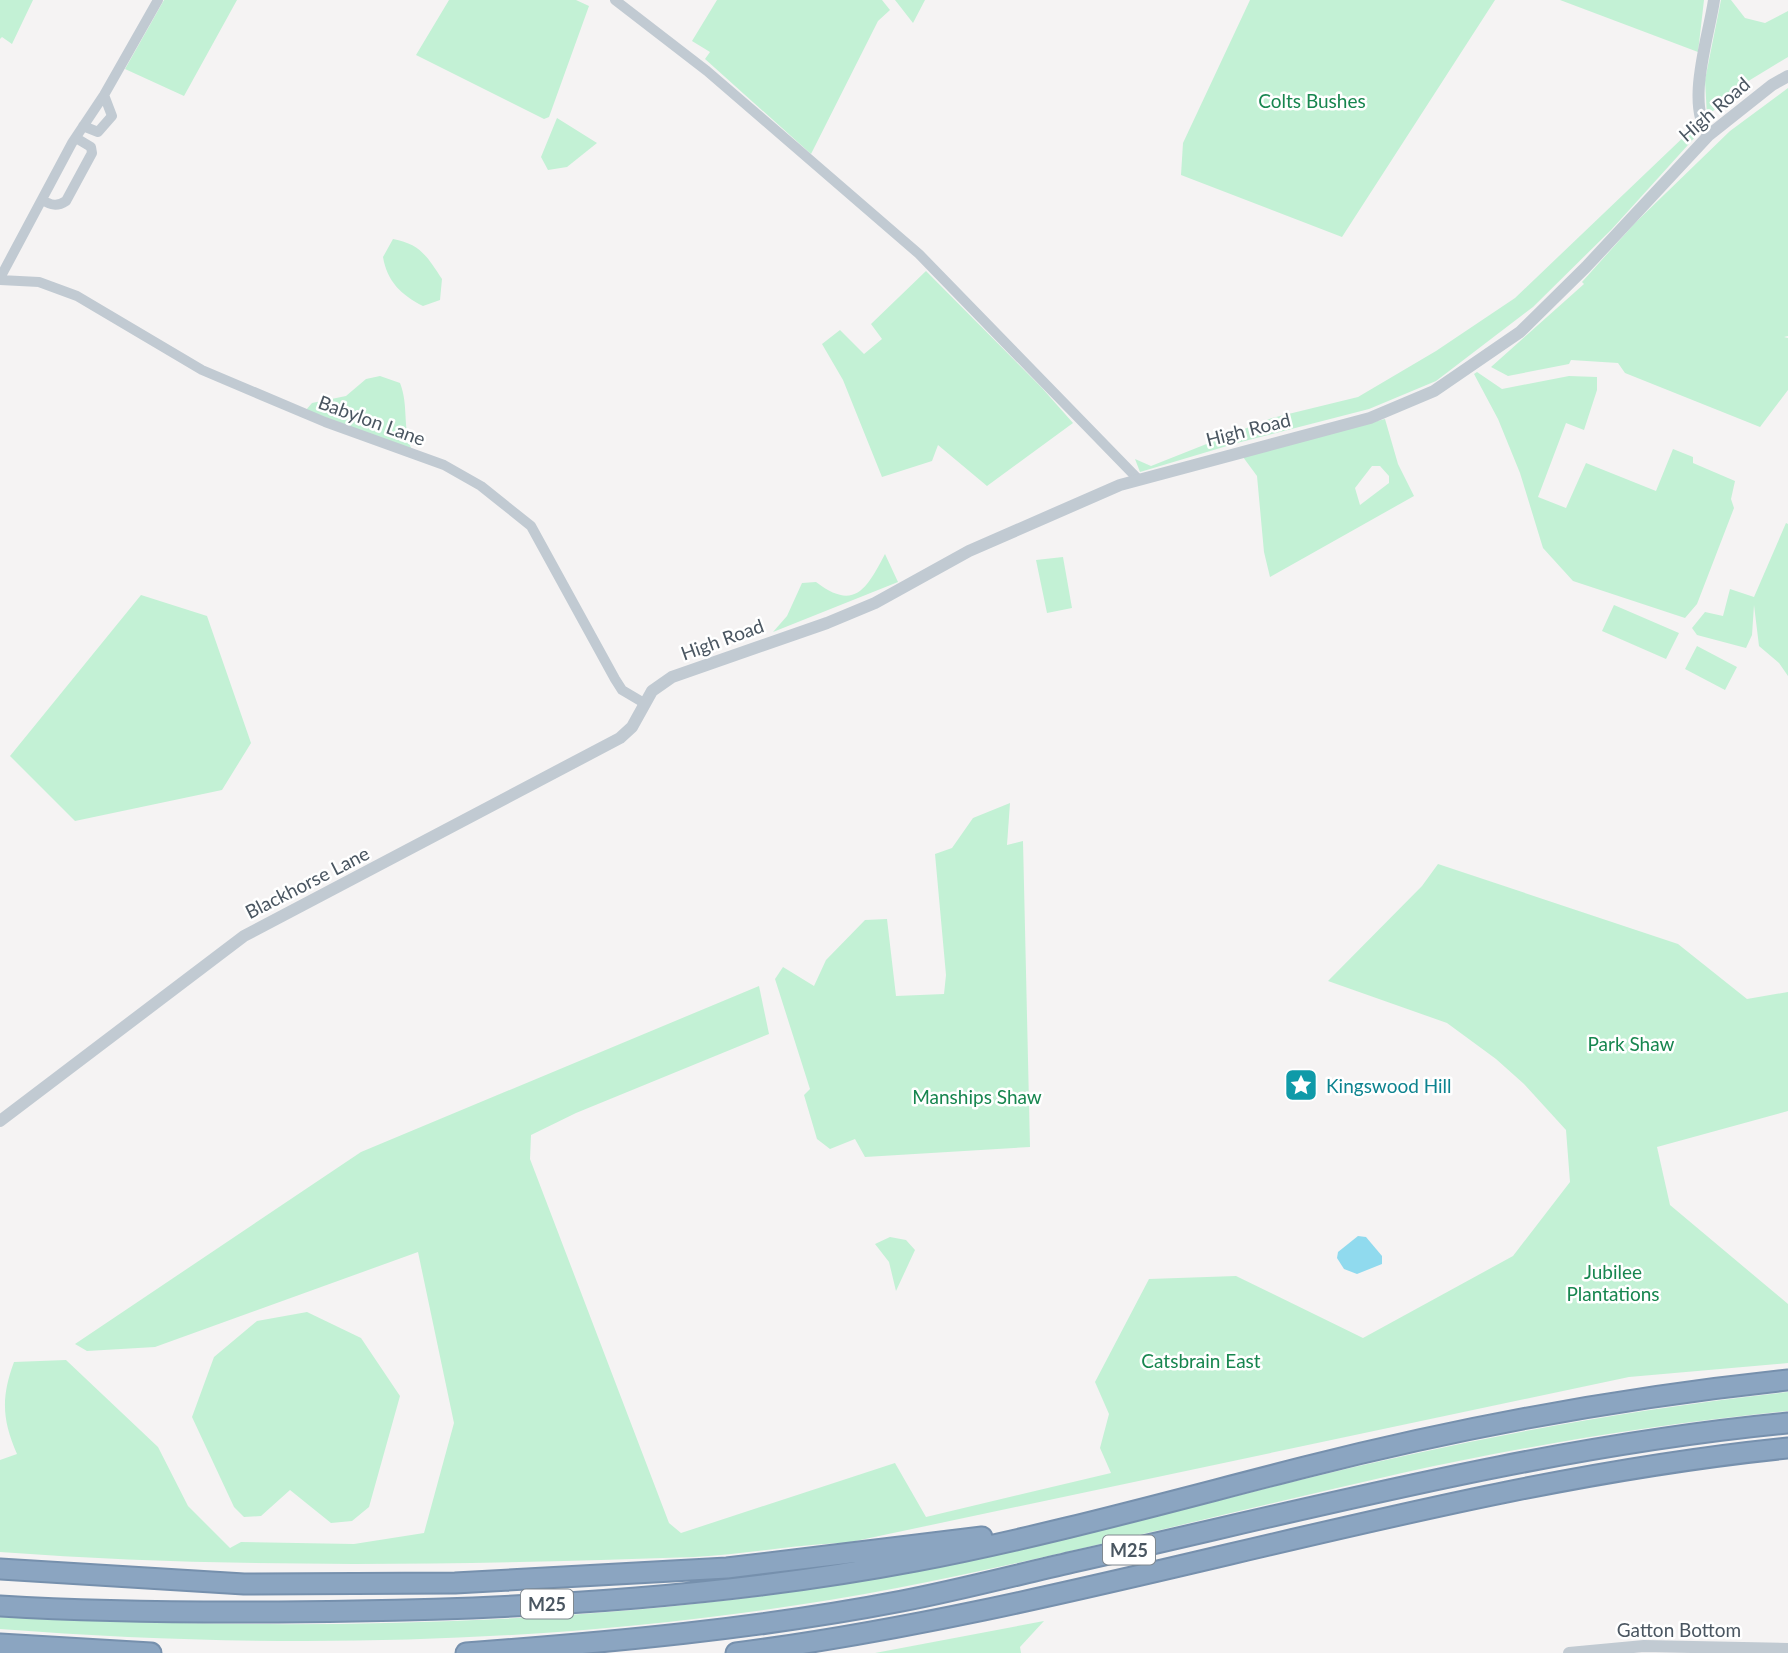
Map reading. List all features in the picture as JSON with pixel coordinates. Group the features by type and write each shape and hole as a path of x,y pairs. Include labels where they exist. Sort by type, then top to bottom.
{"highway":[{"name":"M25","path":"0,1606 216,1613 436,1609 600,1601 833,1576 1087,1525 1305,1467 1456,1433 1622,1402 1788,1380"},
{"name":"M25","path":"466,1653 666,1637 890,1603 1505,1465 1606,1446 1788,1423"},
{"name":"M25","path":"736,1653 963,1615 1525,1486 1676,1461 1788,1448"},
{"name":"M25","path":"0,1569 256,1584 494,1581 727,1568 1087,1525"},
{"path":"0,1644 151,1653"}],"street":[{"path":"0,279 76,138 104,95 158,0"},
{"path":"615,0 706,71 919,254 1138,479"},
{"path":"1709,135 1700,122 1698,91 1714,0"},
{"name":"High Road","path":"644,703 652,691 672,677 827,623 875,603 969,551 1138,479 1370,418 1434,391 1520,332 1586,267 1709,135 1762,92 1788,76"},
{"path":"83,126 98,132 104,129 112,116 104,95"},
{"path":"42,200 50,205 60,205 66,201 86,165 92,153 90,147 76,138"},
{"name":"Babylon Lane","path":"0,279 39,282 78,296 202,370 325,422 444,465 481,486 531,526 622,690 644,703"},
{"name":"Blackhorse Lane","path":"0,1121 244,936 604,748 632,727 644,703"},
{"name":"Gatton Bottom","path":"1569,1653 1644,1646 1788,1649"}],"green space":[{"path":"0,0 33,0 12,44 2,37 0,39"},
{"path":"164,0 237,0 184,96 125,69"},
{"path":"449,0 576,0 589,6 549,117 544,119 416,55"},
{"path":"717,0 882,0 890,10 878,21 811,154 705,59 710,52 692,41"},
{"path":"895,0 925,0 913,23"},
{"name":"Colts Bushes","path":"1250,0 1495,0 1342,237 1181,175 1183,143"},
{"path":"1560,0 1704,0 1698,52"},
{"path":"1721,0 1731,0 1745,18 1765,23 1788,11 1788,57 1750,80 1707,116 1705,80"},
{"path":"1788,88 1788,336 1784,337 1788,338 1788,390 1760,427 1625,373 1618,363 1571,360 1569,364 1508,376 1491,367 1584,284 1582,282 1635,223 1730,131"},
{"path":"557,118 597,143 567,167 548,170 541,157"},
{"path":"1692,129 1697,135 1611,230 1533,307 1436,381 1369,409 1237,443 1140,472 1135,459 1151,466 1272,418 1358,397 1436,351 1515,298"},
{"path":"393,239 410,244 422,252 432,264 442,279 440,300 423,306 396,286 383,257"},
{"path":"926,271 1073,423 987,486 938,445 932,461 882,477 843,380 822,344 840,330 864,354 882,339 871,324"},
{"path":"1477,372 1502,389 1569,376 1597,377 1597,390 1584,430 1566,423 1538,497 1566,508 1586,463 1656,491 1673,449 1693,457 1693,463 1735,481 1731,499 1734,508 1697,604 1685,618 1573,581 1543,548 1520,473 1498,419 1474,374"},
{"path":"380,376 400,383 412,450 306,410 312,403 346,396 366,379"},
{"path":"1385,419 1398,464 1414,496 1270,577 1264,552 1257,476 1243,457","holes":["1372,466 1380,466 1389,476 1389,483 1360,505 1355,488"]},
{"path":"1786,523 1788,676 1779,663 1759,646 1754,605 1752,635 1746,648 1697,635 1692,628 1705,612 1723,616 1730,589 1754,597"},
{"path":"885,554 898,582 773,632 787,616 802,583 816,582 829,591 850,595 866,586"},
{"path":"1063,557 1072,608 1047,613 1036,560"},
{"path":"141,595 207,616 251,743 222,790 75,821 10,756"},
{"path":"1614,605 1679,633 1666,659 1602,631"},
{"path":"1697,646 1737,667 1725,690 1685,669"},
{"name":"Manships Shaw","path":"1010,803 1007,845 1023,841 1030,1147 865,1157 855,1139 830,1149 817,1139 804,1095 810,1089 775,979 783,967 814,986 826,960 865,920 887,919 896,996 944,994 946,975 935,854 952,848 973,818"},
{"path":"1438,864 1678,944 1747,999 1788,992 1788,1111 1657,1147 1670,1205 1788,1304 1788,1363 1629,1377 846,1543 694,1557 347,1564 173,1561 0,1552 0,1460 17,1454 8,1430 5,1408 7,1386 14,1362 66,1360 158,1447 188,1506 230,1548 241,1542 354,1544 424,1533 454,1423 418,1252 155,1347 87,1351 75,1344 361,1152 759,986 769,1034 576,1113 531,1135 530,1159 669,1523 681,1533 895,1463 926,1517 1111,1473 1100,1448 1109,1414 1095,1382 1149,1279 1236,1276 1363,1338 1513,1256 1570,1182 1566,1130 1524,1084 1496,1059 1447,1023 1328,981 1422,886"},
{"path":"890,1237 906,1240 915,1250 896,1291 889,1262 875,1244"},
{"path":"307,1312 361,1338 400,1396 369,1507 352,1521 331,1523 290,1490 261,1516 244,1517 234,1507 192,1417 214,1357 257,1321"},
{"path":"1788,1392 1788,1411 1594,1436 1498,1453 960,1575 785,1607 562,1632 450,1638 225,1640 0,1629 0,1617 225,1624 450,1621 675,1606 787,1593 998,1555 1357,1466 1479,1440 1664,1408"},
{"path":"1044,1621 1020,1647 1021,1653 875,1653"}],"water":[{"path":"1358,1236 1366,1237 1382,1256 1382,1264 1357,1274 1344,1269 1337,1258 1338,1252"}],"place":[{"name":"Kingswood Hill","path":"1301,1085"}],"park label":[{"name":"Park Shaw","path":"1631,1043"},
{"name":"Jubilee Plantations","path":"1613,1282"},
{"name":"Catsbrain East","path":"1201,1360"}]}
